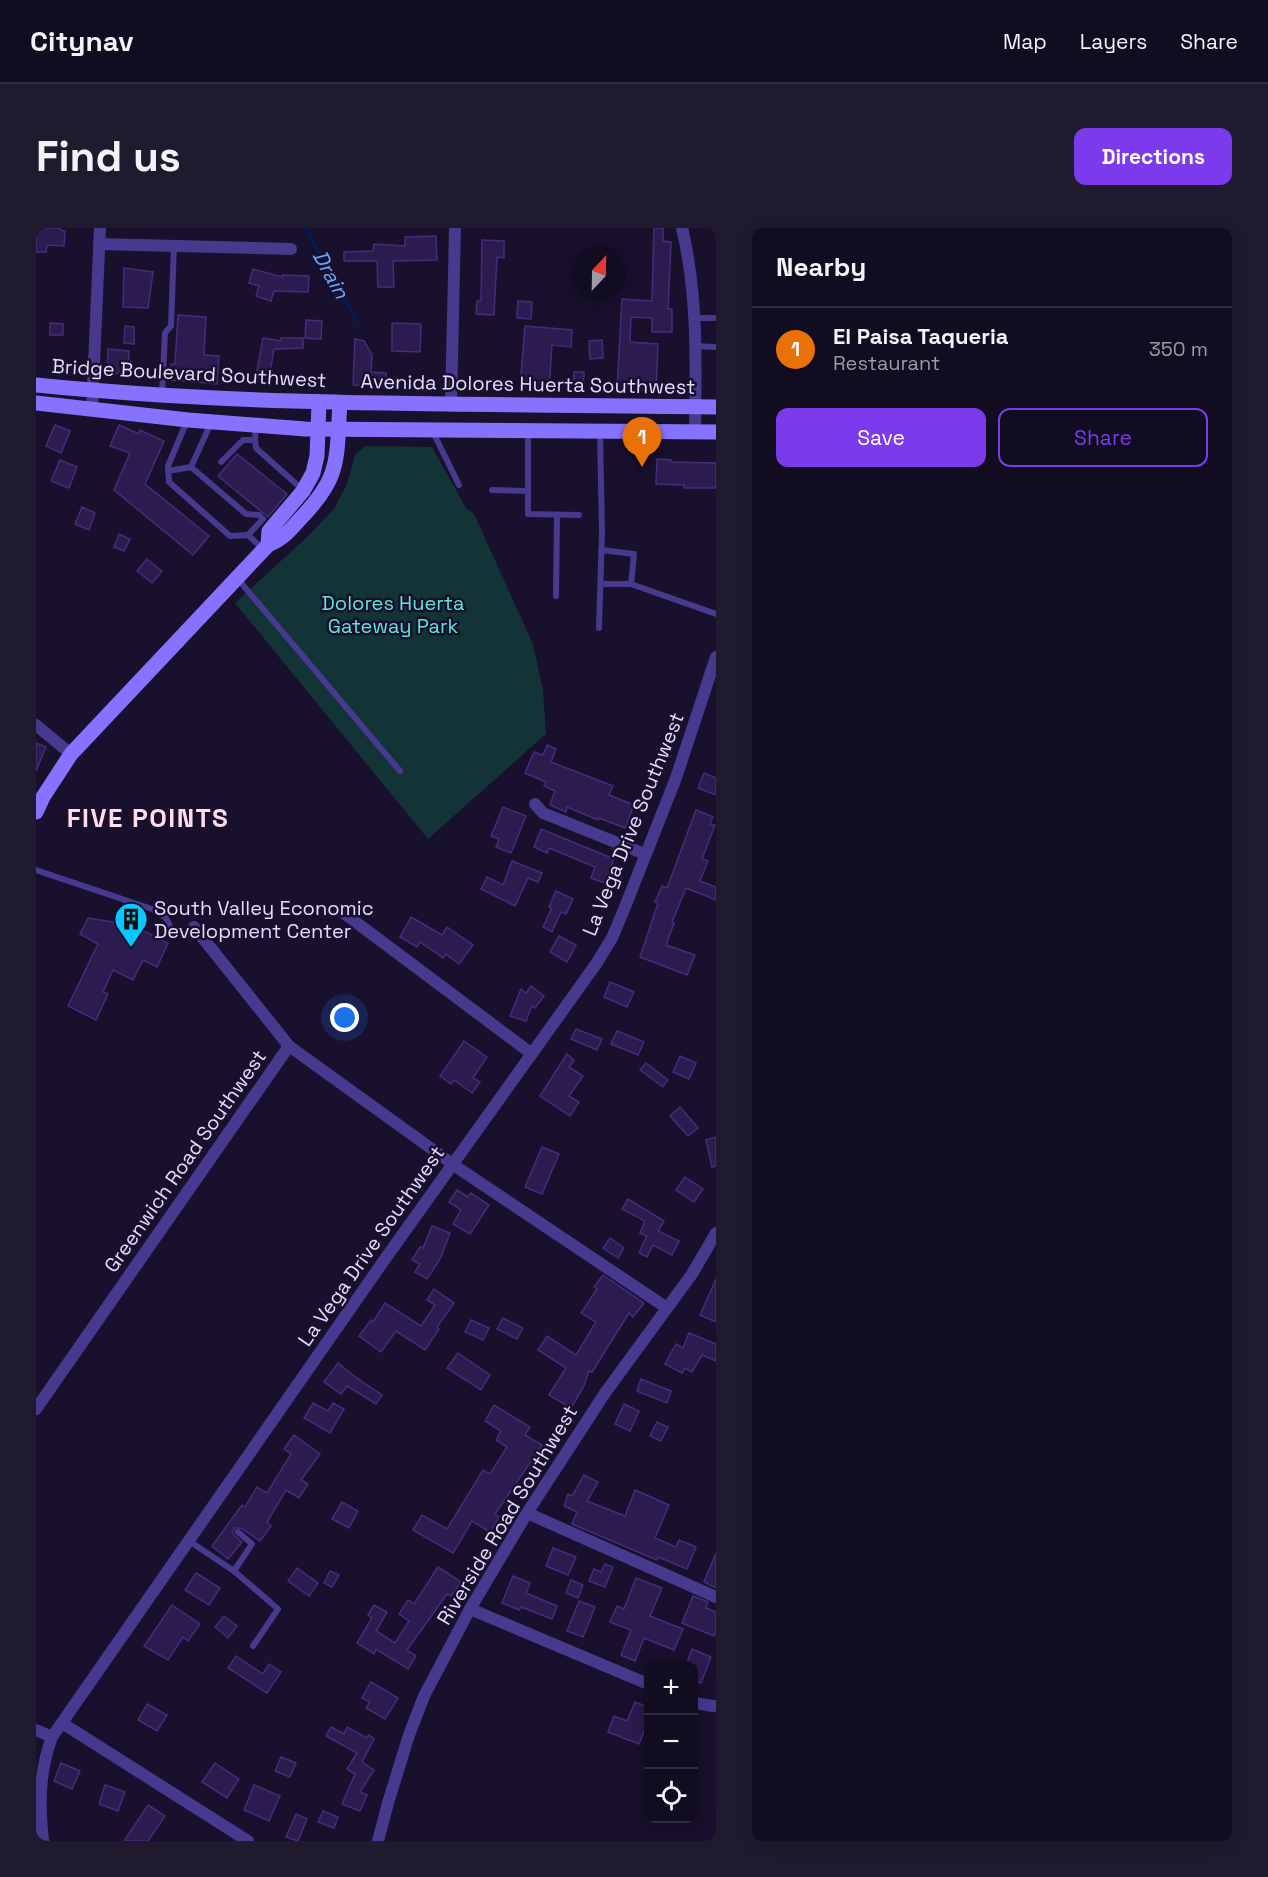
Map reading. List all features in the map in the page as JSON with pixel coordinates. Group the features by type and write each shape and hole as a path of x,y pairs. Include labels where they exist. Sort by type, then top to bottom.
{"main road":[{"name":"Bridge Boulevard Southwest","path":"36,385 162,396 339,403"},
{"name":"Bridge Boulevard Southwest","path":"36,403 211,423 255,433 338,430"},
{"path":"265,547 269,531 303,491 313,473 319,429 319,403"},
{"name":"Avenida Dolores Huerta Southwest","path":"339,403 716,407"},
{"path":"36,812 71,754 265,547 280,540 323,493 335,468 339,403"},
{"path":"338,430 716,432"}],"street":[{"path":"92,409 100,228"},
{"path":"451,404 455,228"},
{"path":"682,228 687,250 695,318 695,432"},
{"path":"99,244 291,249"},
{"name":"La Vega Drive Southwest","path":"43,1841 40,1820 40,1784 46,1751 52,1737 188,1540 596,964 612,938 686,749 716,657"},
{"path":"36,724 71,754"},
{"path":"535,804 543,813 645,854"},
{"path":"341,911 532,1054"},
{"path":"194,927 289,1046"},
{"name":"Greenwich Road Southwest","path":"36,1409 289,1046 453,1164 667,1308"},
{"name":"Riverside Road Southwest","path":"378,1841 402,1757 424,1696 470,1609 604,1393 692,1274 716,1233"},
{"path":"527,1514 716,1597"},
{"path":"470,1609 644,1682"},
{"path":"698,1704 713,1706"},
{"path":"62,1723 248,1841"},
{"path":"36,1730 52,1737"}],"lane":[{"path":"162,396 165,333 171,326 174,246"},
{"path":"695,318 716,318"},
{"path":"695,346 716,346"},
{"path":"188,420 168,466 169,482 230,536 248,536 265,547"},
{"path":"191,467 211,423"},
{"path":"433,431 459,485"},
{"path":"528,432 528,514 579,515"},
{"path":"599,628 600,432"},
{"path":"221,462 243,440 255,433 256,448 303,491"},
{"path":"168,471 191,467"},
{"path":"191,467 246,514 258,515 263,519 248,536"},
{"path":"492,490 528,491"},
{"path":"556,596 557,515"},
{"path":"601,550 634,554 631,584"},
{"path":"237,577 400,771"},
{"path":"601,584 631,584 716,614"},
{"path":"36,870 155,910 166,918 173,932"},
{"path":"234,1571 252,1544 238,1532"},
{"path":"188,1540 234,1571 278,1609 253,1646"}],"green space":[{"name":"Dolores Huerta Gateway Park","path":"365,446 432,447 466,508 474,514 533,644 543,690 546,734 428,839 235,603 333,510 347,484 355,455"}],"building":[{"path":"36,228 60,228 65,231 64,246 47,245 46,252 36,252"},
{"path":"654,228 663,228 663,241 671,242 668,309 672,309 672,332 652,332 652,318 631,317 630,342 658,344 656,391 617,389 622,300 652,301"},
{"path":"436,236 437,260 393,261 394,287 378,287 377,261 344,261 344,252 373,251 374,244 405,246 405,237"},
{"path":"482,240 504,241 504,258 497,257 494,315 476,314 477,301 481,301"},
{"path":"124,268 153,272 148,308 123,307"},
{"path":"253,269 282,277 282,275 309,276 308,292 274,291 271,301 256,296 259,286 249,283"},
{"path":"518,301 532,302 531,319 517,318"},
{"path":"178,315 206,317 204,355 219,356 217,384 170,380 171,364 175,364"},
{"path":"306,320 322,321 321,339 305,338"},
{"path":"50,323 63,324 63,335 50,335"},
{"path":"392,323 421,324 420,352 392,351"},
{"path":"125,326 134,327 134,344 124,343"},
{"path":"525,326 572,330 571,347 552,345 549,389 520,387"},
{"path":"263,338 281,341 281,338 303,338 303,348 274,349 268,384 255,381"},
{"path":"355,339 364,341 372,355 371,372 386,373 386,387 353,385"},
{"path":"602,340 603,358 590,359 589,341"},
{"path":"108,349 129,351 128,374 107,373"},
{"path":"574,372 584,372 583,391 573,390"},
{"path":"55,425 70,431 61,453 46,446"},
{"path":"119,425 139,434 140,430 164,441 145,484 209,536 193,555 114,490 130,453 110,446"},
{"path":"237,454 287,494 268,517 218,476"},
{"path":"657,459 671,460 671,462 716,463 716,488 684,488 684,485 656,484"},
{"path":"60,460 77,467 69,488 51,481"},
{"path":"82,507 95,513 89,530 75,524"},
{"path":"119,534 130,539 124,551 114,547"},
{"path":"147,559 162,571 152,583 137,571"},
{"path":"36,743 46,747 36,771"},
{"path":"547,745 556,749 551,762 613,786 609,795 634,805 625,828 567,807 566,812 550,805 555,791 544,786 546,782 525,773 534,752 543,755"},
{"path":"704,773 716,778 716,795 698,788"},
{"path":"503,807 526,816 511,853 496,847 499,839 491,836"},
{"path":"696,810 713,817 710,824 715,825 702,859 708,861 700,881 716,887 716,900 686,888 672,922 674,923 666,945 695,955 687,975 640,957 658,903 655,902 662,886 667,888"},
{"path":"541,829 614,859 605,883 591,878 595,867 549,848 547,853 534,847"},
{"path":"512,861 542,873 538,882 528,878 515,906 481,889 487,877 503,885"},
{"path":"556,891 573,899 566,914 561,912 552,932 543,927 552,908 549,907"},
{"path":"411,917 442,935 447,927 473,945 459,964 446,954 443,958 420,942 417,947 400,937"},
{"name":"South Valley Economic Development Center","path":"88,918 139,926 138,928 168,943 157,967 143,960 133,980 113,970 103,992 108,994 96,1020 68,1006 98,944 80,934"},
{"path":"559,936 576,945 567,962 550,952"},
{"path":"610,982 634,992 627,1007 604,997"},
{"path":"531,986 544,996 535,1008 532,1006 526,1021 510,1016 521,989 526,993"},
{"path":"576,1029 602,1039 597,1050 571,1039"},
{"path":"617,1031 644,1042 638,1055 611,1044"},
{"path":"464,1041 487,1057 473,1078 480,1082 472,1093 454,1080 451,1084 440,1076"},
{"path":"567,1054 574,1060 569,1067 583,1076 569,1096 579,1102 570,1116 540,1096"},
{"path":"680,1056 696,1063 689,1079 673,1072"},
{"path":"646,1063 668,1080 663,1087 640,1070"},
{"path":"680,1107 698,1128 688,1136 670,1116"},
{"path":"716,1137 716,1166 712,1167 706,1140"},
{"path":"542,1147 559,1154 542,1194 525,1187"},
{"path":"685,1177 703,1189 694,1202 676,1190"},
{"path":"457,1190 468,1197 471,1193 489,1205 470,1234 453,1224 461,1210 449,1202"},
{"path":"628,1199 664,1221 658,1231 679,1241 672,1255 653,1245 647,1257 639,1253 647,1236 640,1233 645,1221 622,1209"},
{"path":"432,1226 450,1233 440,1259 427,1279 415,1272 420,1264 412,1260 420,1247 423,1248"},
{"path":"610,1238 624,1248 618,1258 603,1248"},
{"path":"603,1275 644,1303 633,1317 629,1313 592,1372 589,1371 584,1386 571,1408 549,1395 566,1368 538,1350 547,1336 576,1355 596,1322 581,1313 597,1289 594,1287"},
{"path":"716,1279 716,1322 700,1315"},
{"path":"434,1289 454,1303 437,1327 439,1329 425,1350 396,1331 381,1352 359,1336 371,1320 373,1322 385,1303 421,1326 435,1305 427,1300"},
{"path":"503,1318 523,1328 517,1339 497,1329"},
{"path":"471,1320 489,1328 483,1340 465,1332"},
{"path":"689,1333 716,1344 716,1361 702,1355 692,1372 685,1368 682,1373 665,1364 676,1344 683,1348"},
{"path":"458,1353 490,1375 481,1390 447,1368"},
{"path":"338,1363 382,1395 376,1404 347,1386 341,1394 324,1382"},
{"path":"641,1379 671,1391 667,1403 637,1391"},
{"path":"313,1403 328,1411 333,1403 344,1409 330,1433 304,1418"},
{"path":"624,1404 639,1411 630,1431 615,1424"},
{"path":"494,1405 530,1427 525,1435 542,1445 495,1514 499,1517 490,1532 472,1521 453,1553 413,1530 422,1515 447,1529 483,1470 490,1474 507,1447 496,1440 501,1431 485,1421"},
{"path":"657,1422 668,1427 661,1441 650,1436"},
{"path":"294,1435 320,1454 301,1480 308,1484 299,1498 286,1490 267,1522 271,1526 260,1541 241,1528 234,1528 233,1534 242,1542 228,1559 212,1546 242,1505 245,1507 257,1487 267,1493 291,1454 284,1449"},
{"path":"584,1475 598,1482 587,1501 625,1516 635,1490 669,1505 655,1538 676,1547 679,1540 696,1547 687,1569 658,1557 657,1560 572,1524 577,1512 564,1506 568,1494 572,1496"},
{"path":"342,1502 358,1511 349,1528 332,1519"},
{"path":"553,1548 576,1557 568,1575 546,1566"},
{"path":"716,1553 716,1588 704,1582"},
{"path":"605,1564 613,1567 605,1587 589,1581 594,1569 601,1572"},
{"path":"438,1567 461,1582 451,1596 447,1594 407,1650 416,1656 408,1669 376,1649 374,1654 357,1643 372,1618 368,1615 374,1605 387,1612 376,1631 395,1643 409,1621 399,1614 408,1600 414,1604"},
{"path":"297,1568 318,1583 309,1596 288,1581"},
{"path":"330,1571 339,1575 332,1587 324,1583"},
{"path":"196,1573 220,1588 209,1605 185,1590"},
{"path":"513,1576 530,1583 526,1593 557,1606 552,1619 521,1607 519,1610 502,1603"},
{"path":"636,1578 662,1588 650,1616 683,1629 674,1650 644,1638 635,1661 621,1655 631,1630 610,1622 617,1606 624,1609"},
{"path":"571,1580 583,1585 578,1598 566,1593"},
{"path":"693,1596 708,1602 706,1608 716,1612 714,1636 682,1623"},
{"path":"579,1601 595,1607 583,1637 567,1631"},
{"path":"172,1605 200,1624 188,1641 183,1637 168,1660 144,1646"},
{"path":"224,1616 237,1626 228,1638 215,1627"},
{"path":"692,1649 711,1657 701,1683 698,1682 698,1661 688,1661"},
{"path":"236,1656 263,1674 269,1664 281,1672 267,1693 228,1668"},
{"path":"371,1682 398,1698 385,1719 366,1708 370,1702 362,1698"},
{"path":"635,1702 644,1705 644,1731 639,1744 608,1732 614,1716 627,1721"},
{"path":"147,1704 167,1715 157,1731 138,1720"},
{"path":"331,1727 344,1734 347,1727 367,1738 369,1735 374,1739 362,1762 374,1770 360,1792 367,1795 360,1811 342,1804 355,1774 347,1769 357,1753 326,1736"},
{"path":"281,1757 296,1763 290,1777 275,1771"},
{"path":"61,1763 80,1771 72,1789 54,1781"},
{"path":"215,1763 239,1779 227,1798 202,1782"},
{"path":"105,1785 125,1792 118,1811 99,1804"},
{"path":"254,1785 280,1796 269,1821 244,1810"},
{"path":"148,1805 165,1816 148,1841 124,1841"},
{"path":"323,1811 338,1817 334,1828 318,1822"},
{"path":"296,1814 307,1819 298,1841 286,1837"}],"waterway":[{"name":"Drain","path":"305,228 357,321"}],"place":[{"name":"El Paisa Taqueria","path":"642,467"},
{"name":"South Valley Economic Development Center","path":"131,948"}],"district":[{"name":"FIVE POINTS","path":"148,818"}]}
